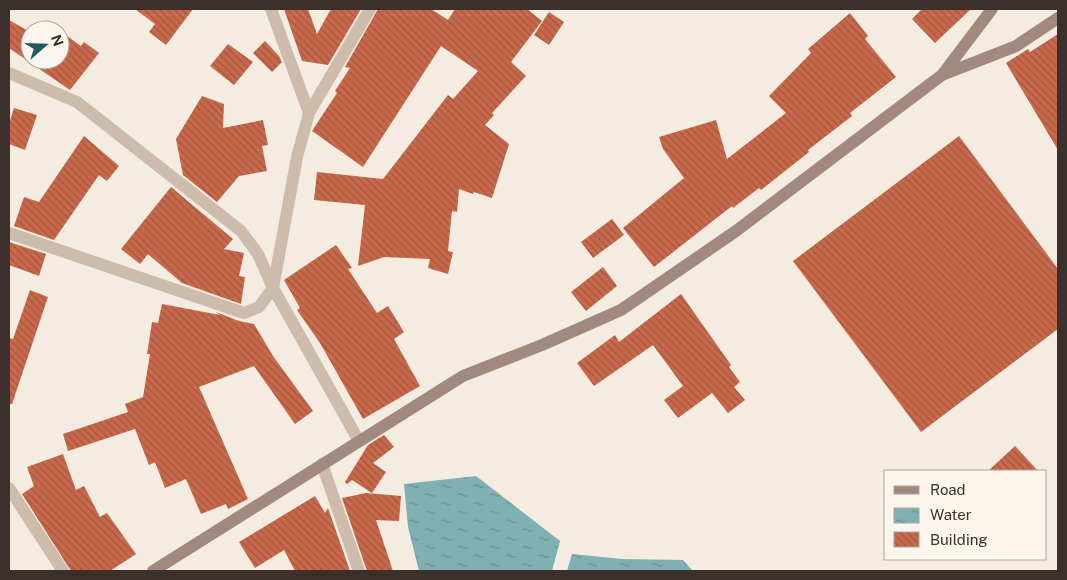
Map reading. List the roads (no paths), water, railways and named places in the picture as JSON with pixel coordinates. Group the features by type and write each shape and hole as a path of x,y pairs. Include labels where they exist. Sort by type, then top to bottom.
{"main road":[{"path":"153,571 463,376 542,345 620,310 736,231 942,75 992,9"},
{"path":"942,75 1016,46 1058,18"}],"street":[{"path":"271,9 309,113"},
{"path":"9,233 244,313 259,307 273,288 297,157 309,113 370,9"},
{"path":"9,73 77,102 242,231 258,254 273,288 359,441"},
{"path":"322,464 359,571"},
{"path":"9,488 63,571"}],"water":[{"path":"476,476 560,541 552,571 419,571 408,527 404,484"},
{"path":"572,554 622,559 683,560 693,571 567,571"}]}
